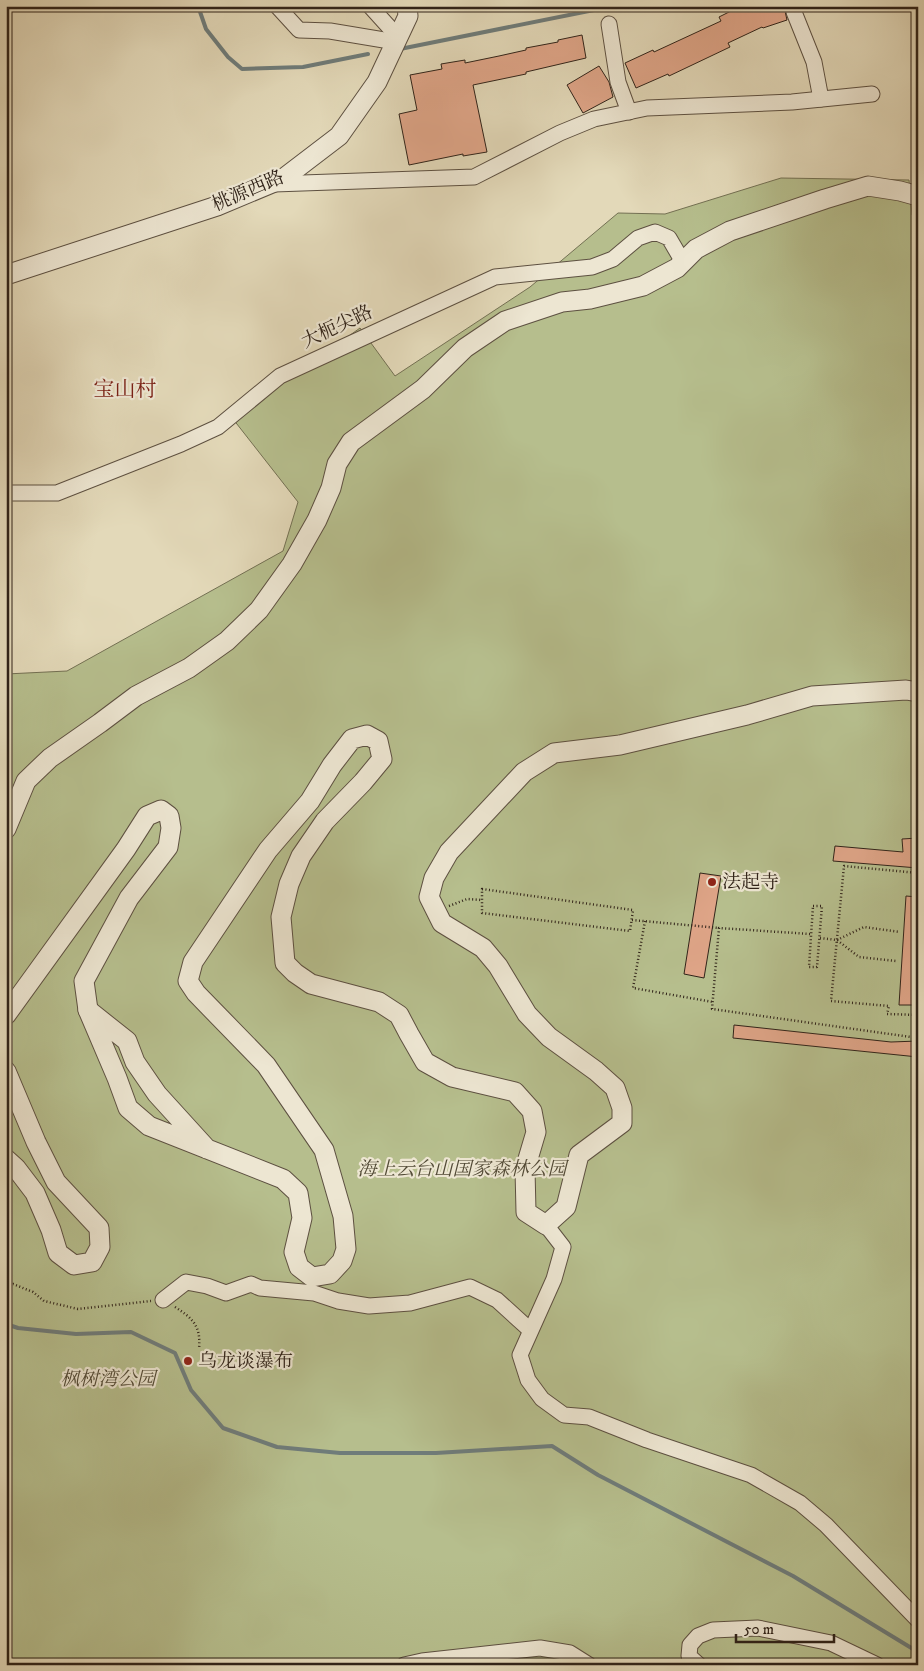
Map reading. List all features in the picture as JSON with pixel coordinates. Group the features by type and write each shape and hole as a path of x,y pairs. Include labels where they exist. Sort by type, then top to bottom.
{"street":[{"path":"277,6 299,30 330,31 397,40"},
{"path":"370,6 397,40"},
{"name":"桃源西路","path":"6,275 217,206 284,178 339,136 377,82 408,16 408,6"},
{"path":"794,12 814,62 821,99"},
{"path":"609,24 618,82 629,112"},
{"path":"270,184 474,177 560,133 594,119 647,108 821,99 872,94"},
{"path":"6,829 26,781 50,758 100,724 136,696 189,668 226,641 259,610 296,557 317,520 331,488 337,464 351,442 423,389 466,348 505,321 562,302 590,299 643,286 677,268 696,249 730,231 868,186 917,195"},
{"name":"大枙尖路","path":"6,493 57,493 181,444 218,426 280,376 495,277 592,267 613,258 638,238 655,232 669,238 684,262"},
{"path":"546,1225 566,1207 579,1154 622,1123 622,1108 615,1088 596,1071 549,1038 527,1014 498,966 483,948 442,923 429,897 434,878 449,852 524,772 554,753 620,745 747,715 812,696 906,690 918,692"},
{"path":"6,1015 115,865 147,816 161,810 169,816 171,828 168,847 129,898 84,981 88,1010 128,1108 149,1126 283,1179 298,1193 302,1218 294,1252 299,1267 312,1277 330,1274 342,1261 346,1249 343,1216 324,1150 266,1065 196,993 188,981 193,962 268,850 310,801 332,765 352,739 367,735 378,741 382,759 325,821 301,856 289,884 281,917 285,963 311,984 379,1002 399,1015 408,1034 426,1062 452,1077 515,1092 532,1111 536,1132 525,1169 526,1212 546,1225 563,1247 554,1279 520,1355 528,1380 542,1399 564,1415 589,1417 647,1440 751,1475 800,1503 826,1525 918,1620"},
{"path":"88,1010 127,1041 135,1062 157,1094 207,1150"},
{"path":"6,1071 36,1142 56,1182 99,1228 100,1247 92,1262 74,1265 58,1253 51,1230 35,1193 16,1168 6,1159"},
{"path":"163,1300 186,1282 207,1286 226,1293 251,1284 260,1288 314,1293 338,1301 369,1306 410,1303 470,1287 497,1300 530,1330"},
{"path":"699,1665 688,1656 690,1645 698,1636 713,1630 758,1628 832,1643 877,1665"},
{"path":"404,1665 422,1661 540,1648 570,1653 589,1665"}],"path":[{"path":"918,873 844,866 831,1001 889,1006 887,1014 918,1015"},
{"path":"482,889 633,910 630,931 482,913 481,900 482,889"},
{"path":"436,911 467,899 481,900"},
{"path":"812,906 822,906 817,967 808,967 810,934 812,906"},
{"path":"632,920 810,934"},
{"path":"644,922 633,988 713,1002"},
{"path":"719,928 712,1009 918,1038"},
{"path":"820,938 837,940 864,928 900,932"},
{"path":"837,940 859,957 896,961"},
{"path":"6,1286 13,1284 33,1292 44,1301 78,1309 163,1300 188,1315 200,1334 199,1350"}],"green space":[{"name":"海上云台山国家森林公园","path":"781,178 909,180 912,215 918,217 918,1665 6,1665 6,674 67,671 283,551 298,502 233,419 360,328 395,376 530,287 618,213 665,214"}],"building":[{"path":"741,6 786,6 787,20 762,27 728,43 730,47 669,76 668,74 636,88 625,63 653,50 654,52 721,21 719,17"},
{"path":"582,35 586,58 526,72 526,74 473,85 487,152 463,156 463,154 409,165 399,114 417,110 410,75 442,69 441,64 465,60 465,63 526,50 526,48"},
{"path":"599,66 609,82 613,97 583,113 567,85"},
{"path":"918,838 918,868 833,861 835,846 903,852 902,839"},
{"path":"700,873 721,876 704,978 684,974"},
{"path":"906,896 918,897 918,1005 899,1005"},
{"path":"734,1025 891,1042 918,1041 918,1057 733,1038"}],"waterway":[{"path":"198,6 206,29 228,57 242,69 303,67 368,54"},
{"path":"400,49 614,6"},
{"path":"6,1324 18,1328 76,1334 131,1332 175,1353 191,1390 223,1428 277,1447 340,1453 436,1453 552,1446 598,1475 793,1576 918,1652"}],"place":[{"name":"法起寺","path":"712,882"},
{"name":"乌龙谈瀑布","path":"188,1361"}],"district":[{"name":"宝山村","path":"125,390"}],"park label":[{"name":"枫树湾公园","path":"108,1379"}]}
